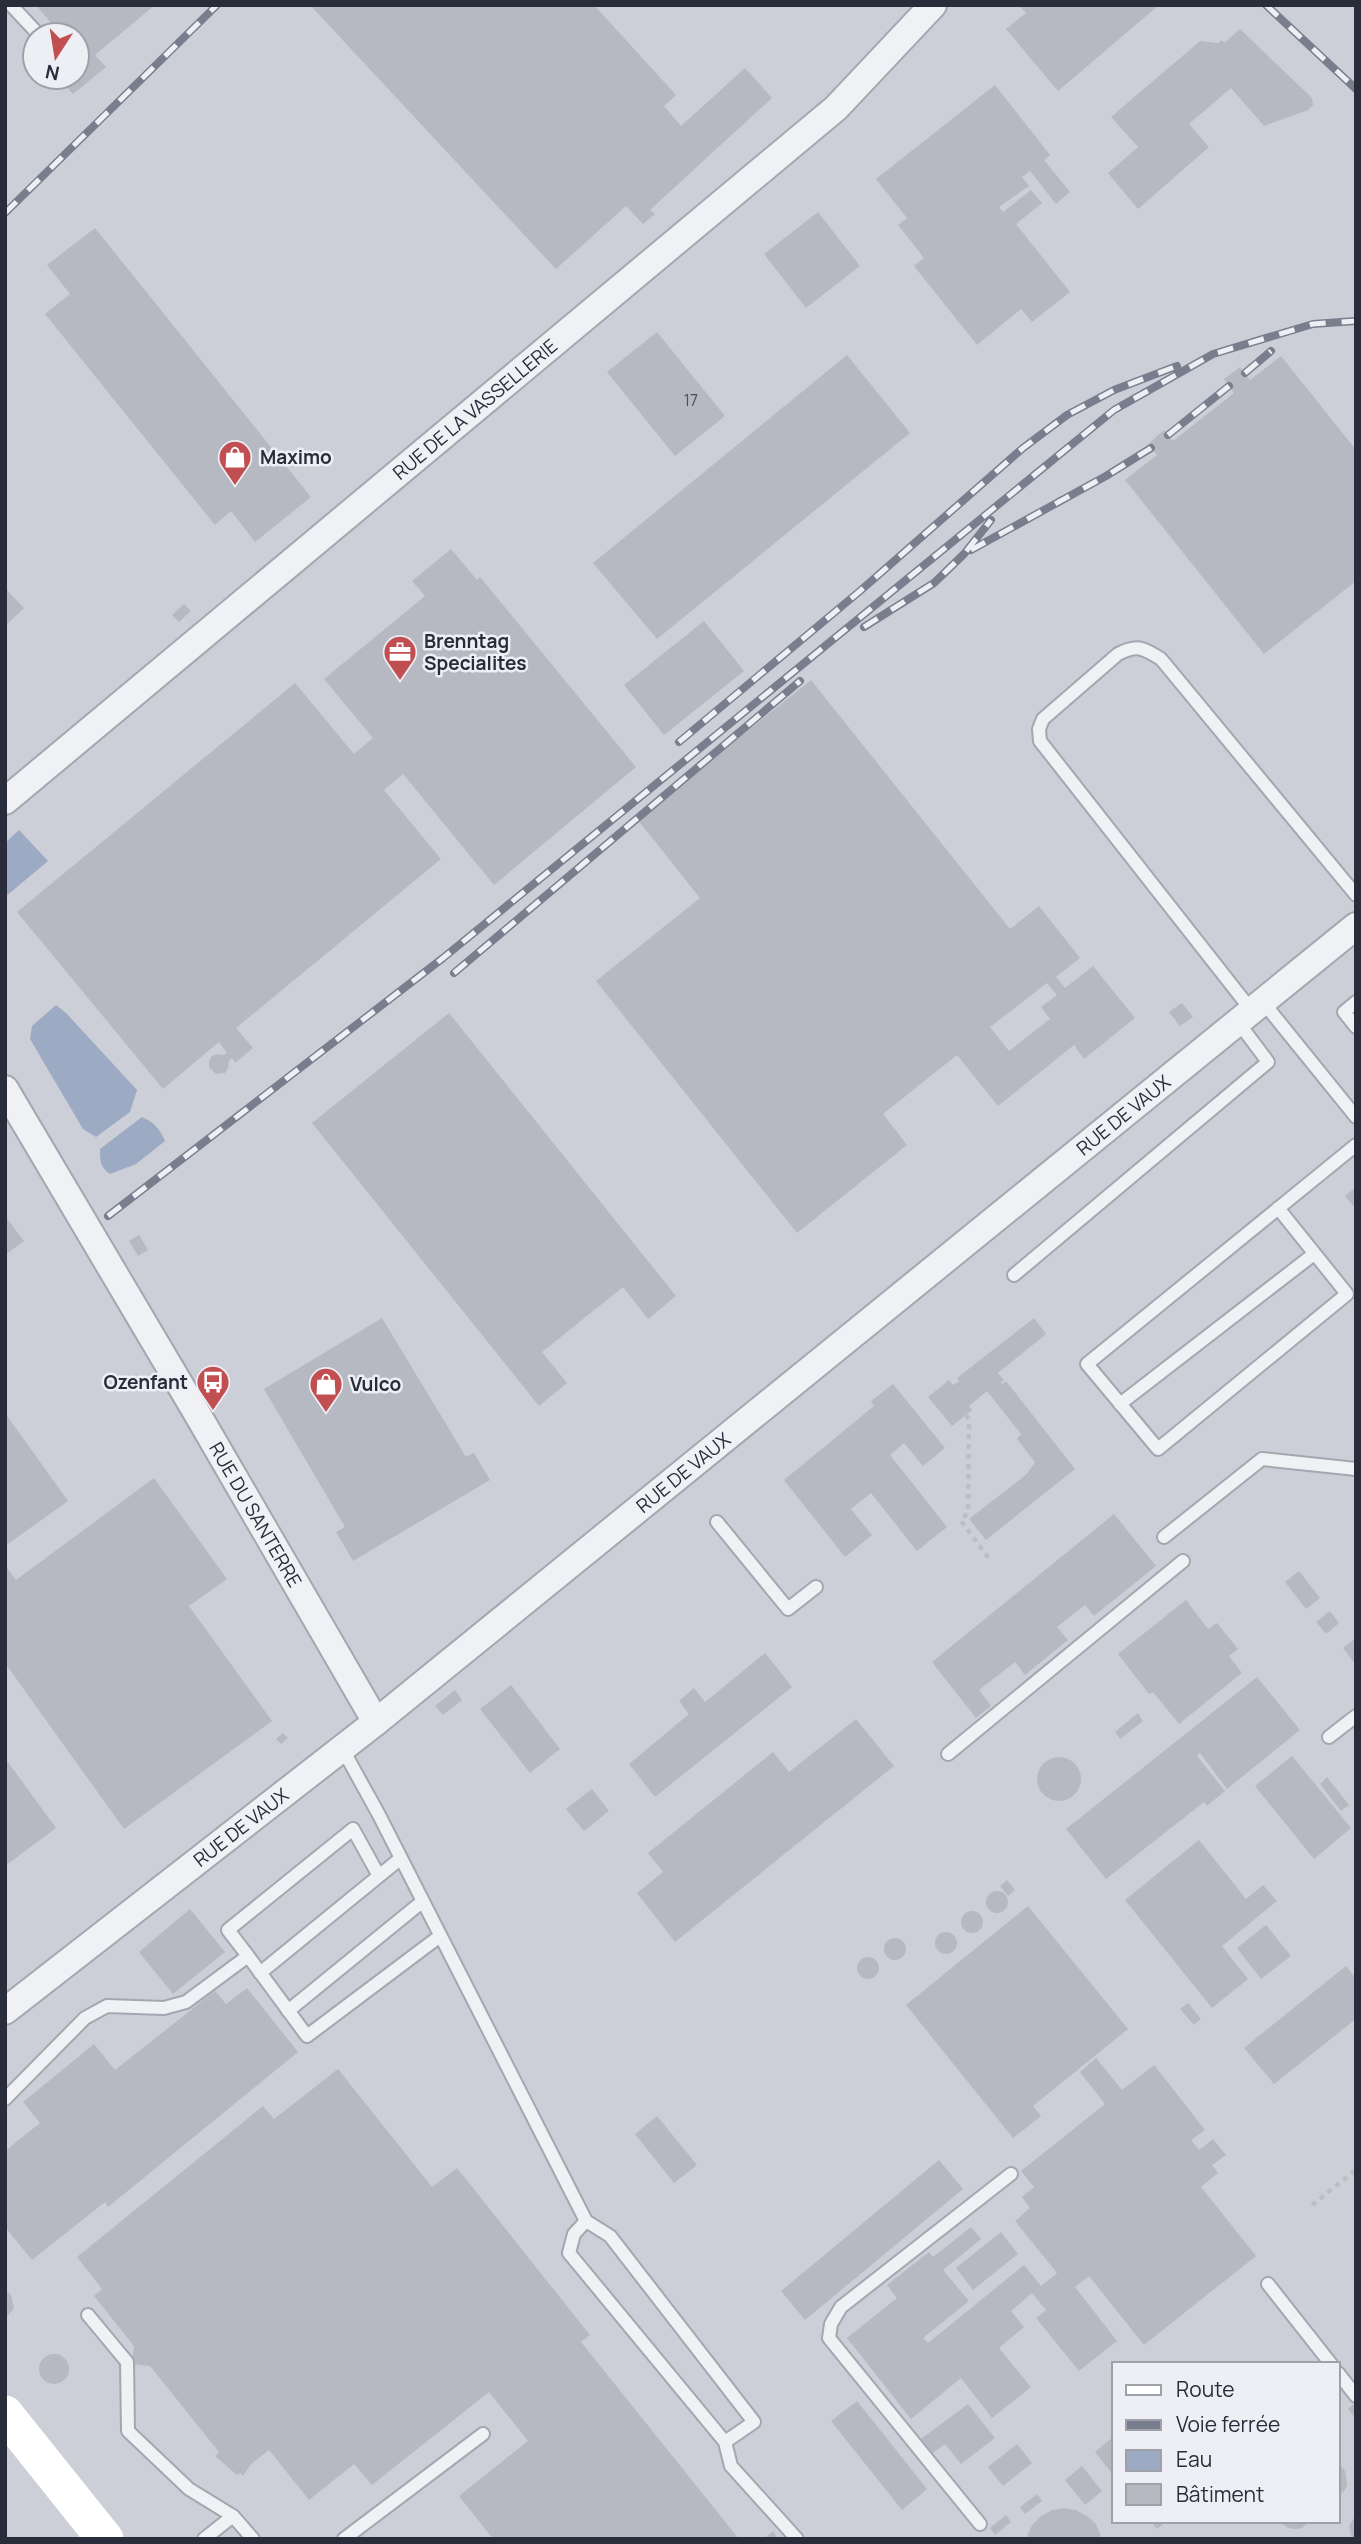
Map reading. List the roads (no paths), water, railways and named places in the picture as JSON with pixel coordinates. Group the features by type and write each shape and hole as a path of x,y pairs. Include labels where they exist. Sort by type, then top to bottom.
{"main road":[{"path":"5,2414 105,2539"}],"street":[{"name":"RUE DE LA VASSELLERIE","path":"5,801 836,108 933,5"},
{"name":"RUE DE VAUX","path":"5,2011 376,1722 1356,926"},
{"name":"RUE DU SANTERRE","path":"5,1088 376,1722"}],"lane":[{"path":"11,5 26,21"},
{"path":"1356,895 1161,659 1144,649 1132,648 1118,654 1043,719 1039,729 1040,741 1251,1012 1356,1117"},
{"path":"1356,1002 1344,1012 1356,1027"},
{"path":"1014,1275 1268,1062 1251,1012"},
{"path":"1278,1208 1347,1294 1158,1449 1087,1364 1278,1208 1356,1145"},
{"path":"1120,1404 1314,1254"},
{"path":"1164,1537 1262,1459 1356,1469"},
{"path":"717,1522 788,1609 816,1587"},
{"path":"948,1754 1183,1561"},
{"path":"1329,1737 1356,1716"},
{"path":"342,1748 586,2221 610,2236 754,2422 726,2442"},
{"path":"379,1876 353,1829 228,1930 307,2036 440,1936"},
{"path":"260,1973 401,1858"},
{"path":"288,2011 423,1901"},
{"path":"5,2099 85,2018 107,2006 164,2008 186,2002 248,1956"},
{"path":"980,2524 829,2338 831,2324 841,2307 1011,2174"},
{"path":"586,2221 574,2234 569,2253 726,2442 732,2466 797,2539"},
{"path":"1268,2284 1329,2362"},
{"path":"88,2315 127,2362 128,2431 189,2489 233,2516 253,2539"},
{"path":"1340,2376 1356,2396"},
{"path":"344,2539 483,2434"},
{"path":"204,2539 233,2516"}],"water":[{"path":"19,830 48,861 5,897 5,843"},
{"path":"56,1005 137,1090 130,1112 96,1137 83,1129 30,1039 32,1026"},
{"path":"142,1117 156,1126 165,1141 136,1164 110,1174 101,1163 100,1149"}],"railway":[{"path":"5,213 217,5"},
{"path":"1266,5 1356,89"},
{"path":"108,1216 443,958 1114,410 1213,354 1313,324 1356,321"},
{"path":"1245,373 1271,351"},
{"path":"679,742 860,591 1023,448 1067,415 1114,390 1177,366"},
{"path":"1168,435 1229,386"},
{"path":"971,550 1106,476 1151,448"},
{"path":"864,627 934,583 964,554 991,520"},
{"path":"454,973 800,681"}],"place":[{"name":"Maximo","path":"235,487"},
{"name":"Brenntag Specialites","path":"400,682"},
{"name":"Ozenfant","path":"213,1412"},
{"name":"Vulco","path":"326,1414"}]}
